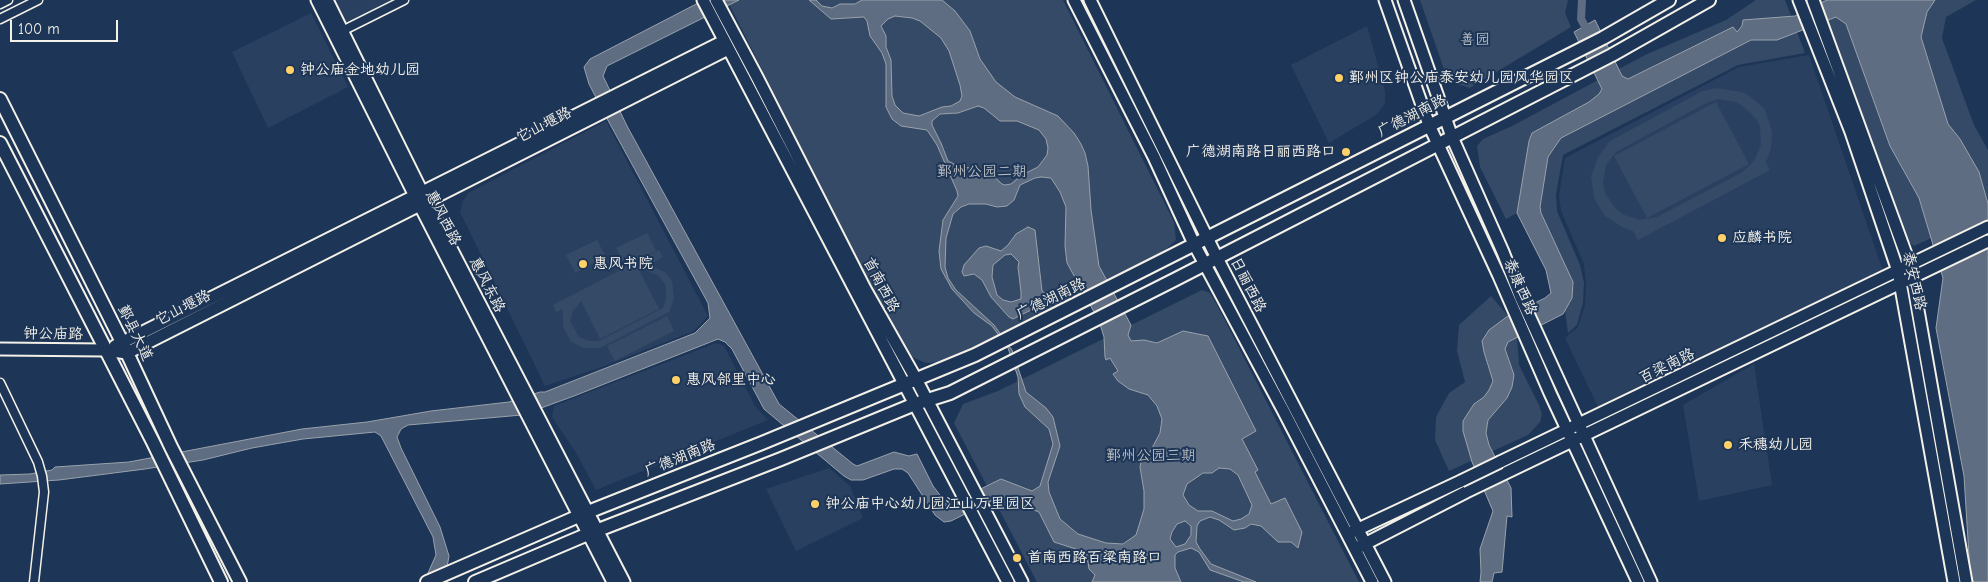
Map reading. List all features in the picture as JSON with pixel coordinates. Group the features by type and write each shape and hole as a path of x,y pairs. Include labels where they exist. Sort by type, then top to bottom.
{"main road":[{"path":"317,0 338,33"},
{"name":"惠风东路","path":"327,0 338,33 583,514"},
{"name":"首南西路","path":"703,0 921,402 1022,582"},
{"name":"首南西路","path":"716,0 865,289 910,381"},
{"name":"日丽西路","path":"1074,0 1154,158 1204,264 1283,410 1372,582"},
{"name":"日丽西路","path":"1090,0 1217,258 1385,582"},
{"name":"泰康西路","path":"1385,0 1429,126 1516,301 1567,430 1638,582"},
{"name":"泰康西路","path":"1404,0 1444,118 1503,252 1516,301"},
{"name":"广德湖南路","path":"426,582 583,514 976,354 1603,38 1669,0"},
{"path":"475,582 593,532 921,402 950,393 1589,67 1709,0"},
{"name":"泰安西路","path":"1799,0 1851,132 1898,271 1954,582"},
{"name":"泰安西路","path":"1814,1 1911,271 1966,582"},
{"name":"它山堰路","path":"105,350 125,348 726,45"},
{"name":"鄞县大道","path":"0,99 125,348 171,447 240,582"},
{"path":"0,143 153,442 221,582"},
{"name":"百梁南路","path":"1347,535 1503,468 1584,436 1901,283 1911,271 1931,255 1988,227"},
{"name":"百梁南路","path":"1503,468 1567,430 1898,271 1911,271 1932,267 1988,241"},
{"name":"泰康西路","path":"1529,331 1579,425 1651,582"},
{"name":"钟公庙路","path":"0,349 105,350"},
{"name":"首南西路","path":"921,402 1008,582"},
{"name":"百梁南路","path":"1355,549 1464,486"},
{"path":"583,514 624,582"},
{"path":"593,532 612,582"}],"street":[{"path":"0,4 8,0"},
{"path":"0,19 38,0"},
{"path":"338,33 404,0"},
{"path":"0,383 38,462 42,476 44,492 34,582"}],"shaded area":[{"path":"334,0 398,0 346,25"},
{"path":"704,0 739,0 607,66 603,76 627,126 779,404 857,466 894,452 909,456 917,454 933,486 946,503 954,502 1001,479 1032,491 1040,486 1053,444 1049,429 1025,407 1019,394 1018,377 1008,348 992,326 974,313 952,289 941,269 939,251 943,220 958,196 937,145 927,130 901,126 892,119 886,107 886,64 882,53 870,36 867,21 864,17 831,19 809,0 816,0 822,6 832,8 840,4 855,4 862,0 942,0 955,11 970,31 980,59 996,82 1015,97 1058,116 1074,133 1081,144 1088,166 1091,210 1099,266 1131,325 1128,335 1131,341 1144,340 1157,343 1183,331 1208,336 1256,431 1242,439 1258,470 1255,472 1271,504 1285,498 1302,532 1298,548 1291,542 1278,542 1261,526 1251,524 1245,528 1234,530 1219,520 1210,517 1200,521 1197,526 1196,542 1200,549 1211,564 1256,582 1244,582 1210,570 1199,552 1191,548 1178,552 1175,555 1175,568 1181,582 1092,582 1095,575 1089,569 1088,562 1082,554 1076,549 1054,542 1039,512 1029,508 1025,503 1006,497 999,497 951,521 944,522 935,515 908,473 902,469 894,469 863,480 851,480 844,476 764,409 732,349 725,342 718,339 522,415 408,425 401,429 397,437 401,448 440,527 449,556 447,567 424,582 436,555 433,537 381,436 375,432 303,439 252,448 203,460 145,469 59,480 0,484 0,475 30,474 52,470 55,467 129,462 302,429 509,402 545,392 695,333 710,318 708,303 589,84 584,67 590,59","holes":["895,16 912,18 920,21 941,38 949,51 960,85 962,96 960,101 951,106 942,107 919,116 903,113 895,105 892,96 891,60 886,47 886,36 881,26 888,19","978,106 984,108 1000,121 1017,121 1039,130 1046,139 1047,155 1038,167 1022,175 1011,184 1005,185 988,171 958,166 948,161 932,125 932,121 940,114 958,113","1035,178 1051,178 1060,192 1066,207 1065,246 1067,263 1099,321 1104,337 1106,360 1110,358 1118,371 1113,374 1118,381 1129,389 1148,395 1157,406 1162,419 1160,433 1151,450 1141,462 1144,509 1136,535 1123,544 1106,543 1078,534 1060,519 1049,492 1048,482 1060,446 1053,417 1046,408 1026,392 1012,350 994,325 956,290 948,278 945,267 946,238 953,214 961,207 969,204 986,204 997,207 1007,206 1014,200 1020,185","1219,468 1230,469 1238,475 1252,505 1249,514 1233,521 1212,511 1198,511 1189,505 1183,495 1187,484 1203,473 1212,473","1185,521 1191,526 1191,535 1185,544 1176,547 1170,539 1177,524"]},
{"path":"1827,0 1935,0 1927,12 1921,37 1948,124 1960,139 1979,172 1988,204 1988,582 1972,582 1970,572 1964,476 1936,328 1943,278 1919,198 1890,146 1846,24 1836,17 1777,40 1751,40 1561,138 1548,157 1540,207 1541,213 1573,282 1572,298 1563,314 1508,342 1505,349 1514,375 1512,387 1507,398 1488,420 1486,433 1489,445 1511,488 1512,517 1507,516 1502,572 1494,573 1492,582 1480,582 1480,549 1493,511 1472,462 1463,431 1463,421 1474,404 1484,397 1493,381 1482,341 1489,330 1508,316 1545,298 1551,293 1546,270 1517,213 1532,133 1589,102 1602,89 1574,32 1595,20 1622,76 1628,79 1733,27 1737,32 1742,26 1743,20 1795,16"},
{"name":"钟公庙金地幼儿园","path":"311,13 348,87 268,128 232,52"},
{"name":"鄞州区钟公庙泰安幼儿园风华园区","path":"1367,26 1385,91 1385,104 1376,115 1329,143 1291,65"},
{"name":"应麟书院","path":"1809,55 1883,271 1599,409 1565,338 1578,327 1585,305 1586,283 1584,264 1561,211 1559,195 1565,158 1739,67"},
{"name":"惠风书院","path":"606,121 708,316 694,331 599,368 545,386 460,212 463,201 468,193"},
{"path":"1028,227 1035,230 1042,291 1053,299 1013,319 991,297 982,280 974,274 964,276 962,272 964,265 979,248 986,246 1001,251 1016,234","holes":["1011,254 1019,262 1021,299 1011,302 1003,300 997,295 992,277 993,265 1005,255"]},
{"path":"716,343 724,346 755,406 768,420 596,490 575,451 552,417 554,406"},
{"name":"禾穗幼儿园","path":"1754,364 1772,485 1699,501 1683,405"},
{"name":"钟公庙中心幼儿园江山万里园区","path":"829,468 850,486 863,518 796,551 766,489"}],"green space":[{"name":"鄞州公园二期","path":"727,0 1063,0 1174,222 1176,240 1163,252 946,362 926,363 910,356 864,272"},
{"name":"善园","path":"1420,0 1568,0 1565,13 1571,27 1470,88 1448,81"},
{"path":"1756,0 1785,0 1805,53 1738,65 1563,155 1556,194 1557,211 1580,265 1584,283 1583,303 1577,325 1568,333 1565,311 1551,285 1546,270 1517,213 1506,219 1480,167 1477,146 1483,139 1512,126 1645,55 1726,20"},
{"path":"1820,0 1976,0 1946,17 1942,38 1974,125 1988,150 1988,212 1914,246 1908,241 1870,143"},
{"path":"1717,88 1741,92 1765,109 1772,132 1771,149 1766,162 1770,170 1638,240 1633,231 1622,227 1605,216 1594,198 1591,177 1598,157 1610,141 1703,91","holes":["1718,99 1736,102 1757,120 1760,127 1761,145 1754,161 1748,167 1741,173 1657,217 1639,220 1622,214 1615,208 1605,193 1603,183 1606,165 1616,152 1706,103"]},
{"path":"1716,102 1749,164 1647,218 1614,156"},
{"path":"647,233 656,251 625,266 616,248"},
{"path":"597,240 606,257 575,273 566,255"},
{"path":"659,250 663,257 649,265 665,272 672,281 674,299 669,312 600,348 583,348 570,341 563,326 563,309 556,312 553,305","holes":["644,270 658,275 666,286 666,300 663,308 599,341 589,341 579,337 570,321 573,311 581,301 600,339 659,309 640,272"]},
{"name":"鄞州公园三期","path":"1202,290 1210,293 1218,307 1359,582 1037,582 954,423 963,404 998,391"},
{"path":"1491,296 1508,316 1517,337 1519,365 1542,414 1540,422 1528,435 1449,471 1435,440 1436,417 1449,393 1465,382 1457,351 1459,325"},
{"path":"667,316 674,331 615,361 607,346"}],"waterway":[{"path":"1582,0 1581,19 1589,34"}],"place":[{"name":"钟公庙金地幼儿园","path":"290,70"},
{"name":"鄞州区钟公庙泰安幼儿园风华园区","path":"1339,78"},
{"name":"广德湖南路日丽西路口","path":"1346,152"},
{"name":"应麟书院","path":"1722,238"},
{"name":"惠风书院","path":"583,264"},
{"name":"惠风邻里中心","path":"676,380"},
{"name":"禾穗幼儿园","path":"1728,445"},
{"name":"钟公庙中心幼儿园江山万里园区","path":"815,504"},
{"name":"首南西路百梁南路口","path":"1017,558"}]}
